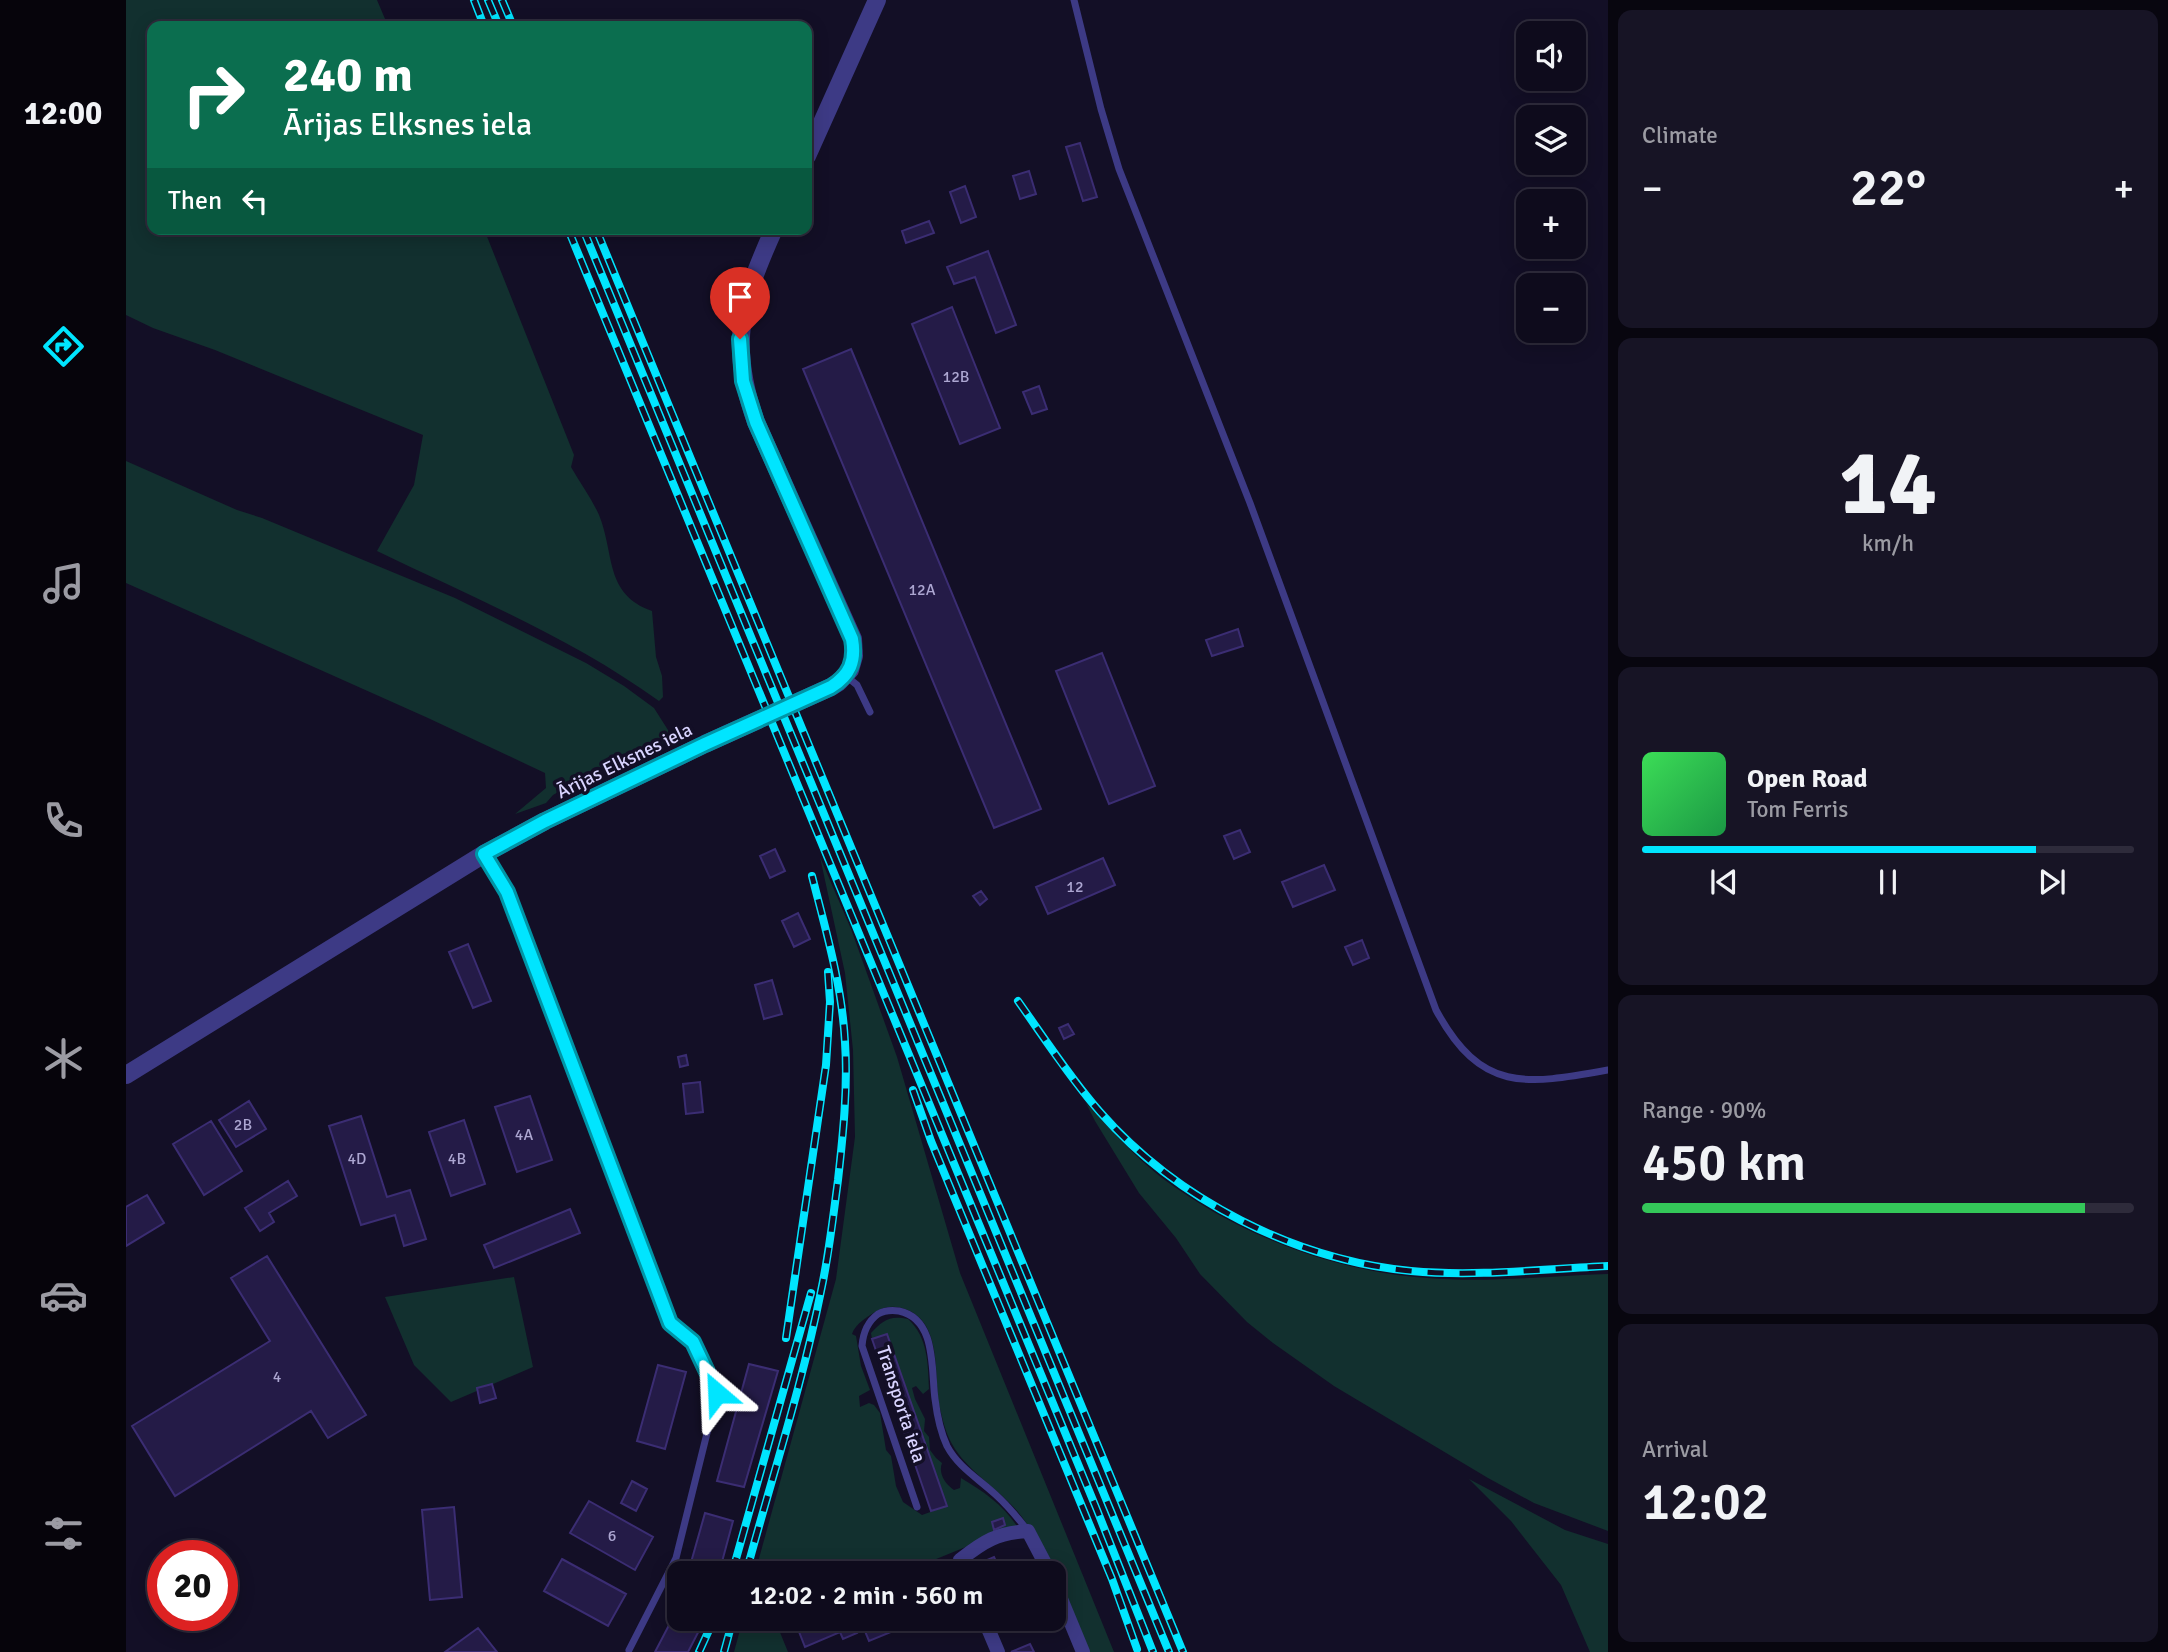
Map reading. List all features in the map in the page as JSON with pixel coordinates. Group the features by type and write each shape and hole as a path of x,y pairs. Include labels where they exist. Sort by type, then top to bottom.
{"street":[{"path":"812,145 877,0"},
{"path":"772,235 752,282 744,311 740,339 741,368 746,395 756,422 852,639 854,656 845,676"},
{"name":"Ārijas Elksnes iela","path":"126,1075 484,854 545,821 831,687 845,676"},
{"path":"960,1561 983,1542 1009,1532 1028,1531"},
{"name":"Transporta iela","path":"1028,1531 1044,1561"},
{"path":"1066,1610 1083,1652"},
{"path":"989,1631 998,1652"}],"lane":[{"path":"1074,0 1119,169 1250,503 1436,1010 1465,1053 1498,1074 1517,1078 1555,1079 1608,1070"},
{"path":"845,676 857,685 870,712"},
{"path":"484,854 507,892 670,1323 693,1342 717,1393 676,1558 629,1650"},
{"name":"Transporta iela","path":"917,1507 862,1346 863,1334 869,1323 880,1313 889,1310 914,1317 923,1329 929,1345 937,1416 948,1447 957,1461 1008,1506 1028,1531"}],"green space":[{"path":"126,0 377,0 386,21 147,21 147,235 486,235 574,455 571,467 599,515 618,583 637,604 652,611 663,697 659,701 626,678 557,638 377,551 414,485 423,435 126,315"},
{"path":"126,461 237,510 455,598 586,663 654,708 668,730 669,744 613,770 600,768 553,795 546,803 515,814 546,788 545,773 126,583"},
{"path":"820,857 851,929 897,1057 960,1273 1114,1652 1088,1652 1066,1602 1066,1561 1048,1561 1014,1507 967,1464 952,1444 939,1404 931,1336 917,1316 902,1308 888,1307 879,1310 859,1323 852,1334 856,1336 861,1366 870,1390 859,1396 860,1407 869,1403 880,1413 886,1450 891,1456 896,1486 903,1502 922,1515 947,1506 887,1334 872,1339 871,1333 879,1325 896,1318 908,1319 923,1342 929,1389 923,1394 916,1386 912,1388 925,1419 924,1431 929,1437 930,1450 942,1463 943,1478 954,1490 960,1488 961,1478 977,1488 998,1505 1017,1526 931,1561 758,1561 836,1279 855,1137 853,1050 845,973"},
{"path":"1086,1103 1122,1142 1162,1178 1222,1217 1287,1247 1356,1267 1427,1278 1495,1279 1608,1274 1608,1531 1534,1503 1488,1478 1334,1386 1247,1322 1200,1274 1176,1238 1139,1193"},
{"path":"514,1277 533,1367 451,1402 414,1365 385,1297"},
{"path":"1469,1479 1565,1530 1608,1544 1608,1652 1590,1652 1561,1585 1511,1521"},
{"path":"740,1631 779,1631 788,1652 734,1652"}],"building":[{"path":"1080,143 1097,197 1083,201 1066,147"},
{"path":"1029,171 1036,194 1020,199 1013,176"},
{"path":"965,186 976,217 961,223 950,192"},
{"path":"929,221 934,233 906,243 902,231"},
{"path":"988,251 1016,325 996,333 975,277 954,284 947,267"},
{"path":"952,307 1000,428 960,444 912,324"},
{"path":"851,349 1041,809 994,828 803,369"},
{"path":"1039,386 1047,409 1032,414 1023,392"},
{"path":"1238,629 1243,646 1212,656 1206,640"},
{"path":"1102,653 1155,786 1109,804 1056,671"},
{"path":"1240,830 1250,852 1234,859 1224,836"},
{"path":"775,849 785,871 770,878 760,856"},
{"path":"1103,858 1115,885 1048,914 1036,887"},
{"path":"1324,865 1335,890 1293,907 1282,882"},
{"path":"981,891 987,899 980,905 973,896"},
{"path":"798,913 810,939 794,947 782,921"},
{"path":"1362,940 1369,958 1353,965 1345,947"},
{"path":"468,944 491,1001 473,1008 449,952"},
{"path":"772,980 782,1014 764,1019 755,985"},
{"path":"1068,1024 1074,1034 1064,1039 1059,1028"},
{"path":"686,1055 688,1065 680,1067 678,1057"},
{"path":"700,1082 703,1112 686,1114 683,1084"},
{"path":"530,1096 552,1160 517,1172 495,1107"},
{"path":"249,1101 266,1129 236,1147 219,1120"},
{"path":"361,1116 387,1197 410,1190 426,1239 404,1246 395,1215 361,1225 329,1126"},
{"path":"464,1120 485,1184 451,1196 429,1132"},
{"path":"211,1121 242,1171 204,1195 173,1144"},
{"path":"288,1181 297,1196 269,1213 274,1222 260,1231 245,1208"},
{"path":"147,1195 164,1223 126,1246 126,1207"},
{"path":"570,1209 580,1233 494,1268 484,1245"},
{"path":"267,1256 366,1415 328,1438 311,1411 175,1496 132,1426 270,1341 231,1278"},
{"path":"887,1334 947,1506 931,1511 872,1339"},
{"path":"749,1364 778,1371 744,1487 717,1481"},
{"path":"658,1365 686,1372 665,1449 637,1441"},
{"path":"492,1384 496,1398 480,1403 477,1388"},
{"path":"632,1481 647,1489 636,1511 621,1503"},
{"path":"589,1501 653,1537 635,1570 570,1533"},
{"path":"454,1507 462,1597 430,1600 422,1510"},
{"path":"705,1513 733,1521 722,1561 691,1561"},
{"path":"1003,1518 1005,1525 994,1530 992,1522"},
{"path":"562,1559 626,1594 608,1626 544,1591"},
{"path":"478,1628 497,1652 445,1652"},
{"path":"667,1629 699,1631 688,1652 655,1652"},
{"path":"799,1631 856,1631 857,1633 843,1639 840,1632 805,1647"},
{"path":"865,1631 891,1631 891,1632 869,1641"},
{"path":"1030,1644 1034,1652 1011,1652"}],"railway":[{"path":"474,0 482,21"},
{"path":"488,0 497,21"},
{"path":"502,0 511,21"},
{"path":"570,235 1097,1510 1153,1652"},
{"path":"585,235 1169,1652"},
{"path":"598,235 1183,1652"},
{"path":"749,1561 813,1327 829,1249 842,1146 846,1077 841,1000 812,876"},
{"path":"786,1338 826,1065 830,1002 828,972"},
{"path":"1018,1001 1078,1086 1131,1144 1202,1198 1282,1239 1367,1265 1435,1273 1608,1266"},
{"path":"913,1090 931,1141 1112,1579 1137,1649"},
{"path":"735,1561 811,1293"},
{"path":"699,1652 709,1631"},
{"path":"724,1652 730,1631"}],"route":[{"path":"717,1393 693,1342 670,1323 507,892 484,854 545,821 831,687 850,670 854,647 846,622 746,395 740,339"}]}
